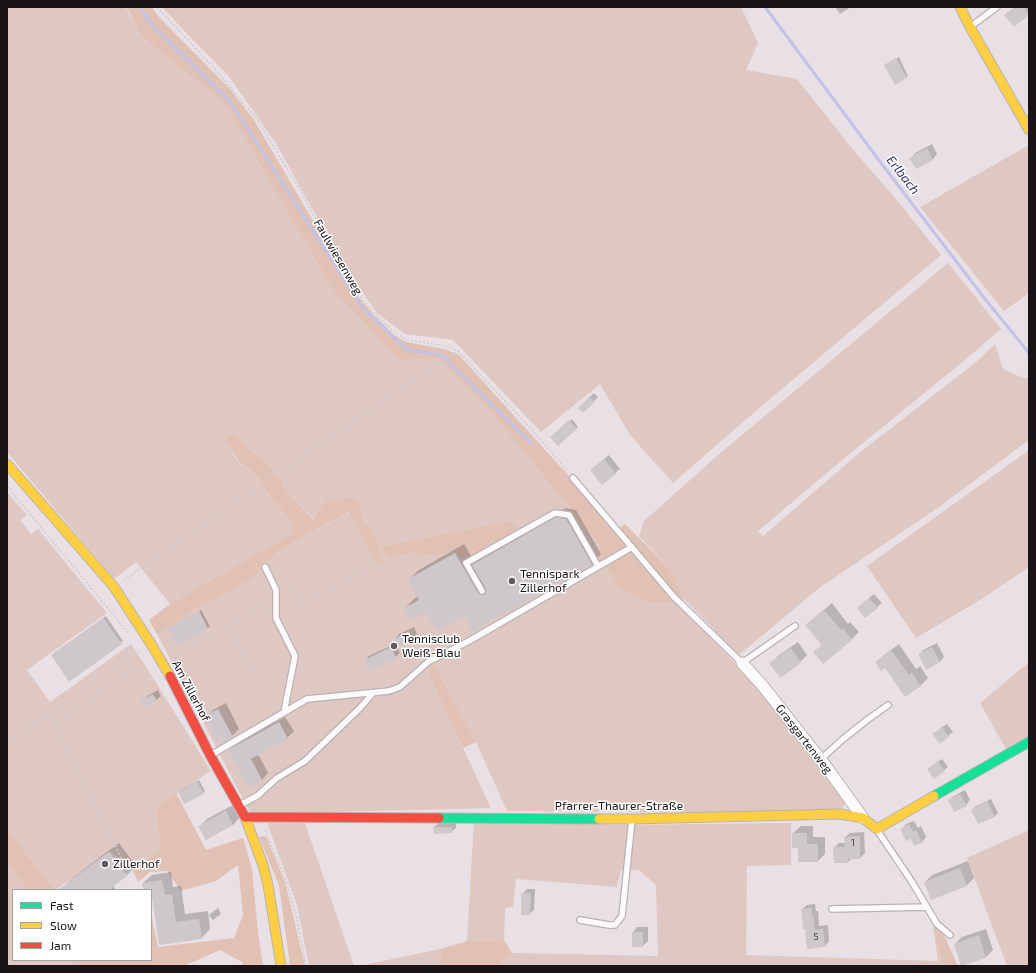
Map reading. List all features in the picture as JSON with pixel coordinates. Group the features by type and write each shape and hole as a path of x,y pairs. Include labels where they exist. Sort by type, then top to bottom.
{"street":[{"path":"960,7 1029,130"},
{"name":"Am Zillerhof","path":"7,464 114,587 158,655 210,755 245,817 263,865 268,885 281,966"},
{"name":"Grasgartenweg","path":"742,663 762,685 821,759 863,818"},
{"path":"877,829 1029,742"},
{"name":"Pfarrer-Thaurer-Straße","path":"245,817 632,818 840,814 863,818 877,829"}],"lane":[{"path":"970,27 997,7"},
{"path":"573,478 674,597 742,663 795,626"},
{"path":"482,591 466,563 555,513 569,515 598,566"},
{"path":"210,755 308,699 389,691 400,687 428,662 469,641 632,547"},
{"path":"265,567 276,590 276,618 295,656 284,712"},
{"path":"239,805 257,796 277,778 305,761 360,708 373,693"},
{"path":"821,759 843,739 888,705"},
{"path":"580,920 615,925 622,916 632,818"},
{"name":"Pfarrer-Thaurer-Straße","path":"877,829 912,882 937,924"},
{"path":"832,909 927,907"},
{"path":"937,924 950,934"}],"path":[{"name":"Faulwiesenweg","path":"157,7 214,68 256,118 300,190 357,293 376,315 395,333 408,340 446,346 458,351 533,431 573,478"},
{"path":"114,587 265,481 458,351"},
{"path":"7,486 132,638"},
{"path":"276,590 290,582 302,604"},
{"path":"228,625 254,674"},
{"path":"236,652 246,647"},
{"path":"7,744 141,650"},
{"path":"55,725 140,664"},
{"path":"52,712 55,725 122,860"},
{"path":"260,817 287,884 296,914 306,966"},
{"path":"937,924 948,966"},
{"path":"388,966 430,958 451,966"}],"shaded area":[{"path":"7,7 126,7 141,36 224,103 334,292 399,359 439,359 496,418 600,546 597,554 618,587 648,602 675,602 737,665 773,707 845,803 840,814 507,811 476,742 434,665 427,671 491,808 251,814 157,634 167,629 275,556 276,552 350,512 378,550 370,525 366,522 360,508 337,500 325,501 315,520 286,491 281,480 265,461 248,448 235,434 227,436 227,442 238,462 258,477 265,490 289,519 294,532 170,604 136,562 114,579 7,452","holes":["519,531 456,549 444,554 420,556 414,552"]},
{"path":"127,7 152,7 157,15 231,90 254,120 356,294 375,316 394,335 406,342 445,349 459,355 577,485 616,531 625,524 673,572 684,599 675,602 648,602 618,587 597,554 600,546 496,418 439,359 399,359 334,292 224,103 141,36"},
{"path":"162,7 741,7 758,43 746,70 797,79 854,151 891,193 941,255 673,483 630,435 600,384 541,432 453,340 405,334 377,313 345,268 277,145 228,75"},
{"path":"1029,145 1029,293 1004,311 920,207"},
{"path":"948,263 1001,329 758,531 763,536 858,454 976,362 995,344 1003,369 1023,378 1029,378 1029,440 939,507 819,588 739,655 684,599 673,572 639,536 644,521 718,455"},
{"path":"235,434 248,448 265,461 281,480 286,491 314,520 325,501 353,497 360,501 360,508 365,522 370,525 379,547 378,550 382,563 377,563 349,512 276,552 275,556 264,563 263,568 249,580 202,605 167,629 157,634 149,620 170,604 294,532 289,519 265,490 258,477 239,462 227,442 227,436"},
{"path":"1029,450 1029,567 980,600 916,638 867,566"},
{"path":"7,492 27,515 20,520 31,534 38,529 107,613 27,670 50,702 131,644 211,771 156,807 160,850 132,869 110,851 56,889 54,889 7,829"},
{"path":"511,521 519,531 474,556 463,560 456,549 444,554 420,556 414,552 389,558 381,547"},
{"path":"1029,662 1029,736 1006,749 980,703"},
{"path":"434,665 476,742 463,748 427,671"},
{"path":"176,793 206,850 243,838 252,869 258,933 263,966 243,966 242,962 220,950 184,966 80,966 77,961 152,961 152,918 158,947 234,938 243,915 238,865 216,881 181,891 167,871 150,872 138,882 132,869 160,850 156,807"},
{"path":"474,821 618,825 791,823 791,865 747,866 746,955 938,961 933,927 943,966 495,966 512,953 658,956 656,885 639,870 621,870 617,887 516,879 513,907 505,908 504,940 467,941"},
{"path":"267,823 305,823 354,966 309,966 297,905"},
{"path":"7,829 54,889 26,889 7,861"},
{"path":"1029,830 1029,966 1007,966 967,858"},
{"path":"266,836 286,885 305,966 290,966 279,885 259,837"},
{"path":"7,861 26,889 12,889 12,961 77,961 80,966 7,966"},
{"path":"933,927 941,928 958,966 943,966"},
{"path":"504,940 512,953 495,966 441,966 440,949 467,941"},
{"path":"440,949 441,966 359,966"}],"building":[{"path":"1015,7 1024,7 1029,15 1014,27 1004,15"},
{"path":"896,58 907,78 895,85 884,65"},
{"path":"927,148 933,160 916,169 909,158"},
{"path":"589,397 595,402 583,413 578,408"},
{"path":"569,420 577,429 558,446 550,437"},
{"path":"604,459 616,474 602,485 590,470"},
{"path":"556,517 566,519 592,564 472,631 464,616 436,631 426,612 411,620 404,608 419,600 408,579 455,553 478,593 480,595 484,595 486,593 486,589 472,565"},
{"path":"869,598 878,608 865,618 857,608"},
{"path":"824,610 841,630 843,628 852,640 823,664 813,652 822,645 805,625"},
{"path":"199,611 208,629 177,646 168,628"},
{"path":"103,618 122,644 69,682 51,655"},
{"path":"409,631 413,640 398,647 394,639"},
{"path":"391,647 396,658 369,671 364,660"},
{"path":"932,647 940,662 926,670 918,654"},
{"path":"791,648 801,663 780,678 769,663"},
{"path":"891,650 909,675 912,673 921,686 905,697 885,668 881,671 875,662"},
{"path":"153,694 157,701 145,707 141,700"},
{"path":"218,709 233,737 224,742 222,738 217,741 204,716"},
{"path":"279,722 288,739 251,759 262,780 249,788 228,750"},
{"path":"942,727 949,737 940,744 932,734"},
{"path":"938,761 945,771 934,779 927,769"},
{"path":"197,782 204,794 184,804 178,792"},
{"path":"960,794 967,806 954,812 948,800"},
{"path":"987,801 995,817 978,824 971,810"},
{"path":"226,811 233,825 206,840 198,826"},
{"path":"909,824 913,832 916,830 922,843 914,846 911,839 906,841 900,829"},
{"path":"433,827 452,827 452,833 434,834"},
{"path":"792,833 807,833 807,844 818,844 818,862 798,862 798,848 792,848"},
{"path":"860,836 860,859 848,859 848,863 834,863 833,847 845,847 844,837"},
{"name":"Zillerhof","path":"109,852 127,876 110,889 59,889"},
{"path":"960,868 967,886 931,900 924,882"},
{"path":"162,880 165,895 172,894 176,922 199,919 202,939 159,945 152,889 143,889 142,883"},
{"path":"521,893 531,893 530,915 521,915"},
{"path":"811,908 815,930 823,929 825,947 807,949 801,909"},
{"path":"632,932 643,932 643,947 632,947"},
{"path":"979,935 986,958 961,966 954,944"}],"waterway":[{"path":"141,7 149,22 231,103 362,307 407,350 441,355 531,443"},
{"name":"Erlbach","path":"765,7 878,159 985,299 1029,353"}],"traffic: fast":[{"path":"934,796 1029,742"},
{"path":"439,818 599,819"}],"traffic: slow":[{"path":"960,7 1029,130"},
{"path":"7,464 114,587 170,676"},
{"path":"599,819 840,814 863,818 877,829 934,796"},
{"path":"245,817 263,865 268,885 281,966"}],"traffic: jam":[{"path":"170,676 210,755 245,817"},
{"path":"245,817 439,818"}],"place":[{"name":"Tennispark Zillerhof","path":"512,581"},
{"name":"Tennisclub Weiß-Blau","path":"394,646"},
{"name":"Zillerhof","path":"105,864"}]}
